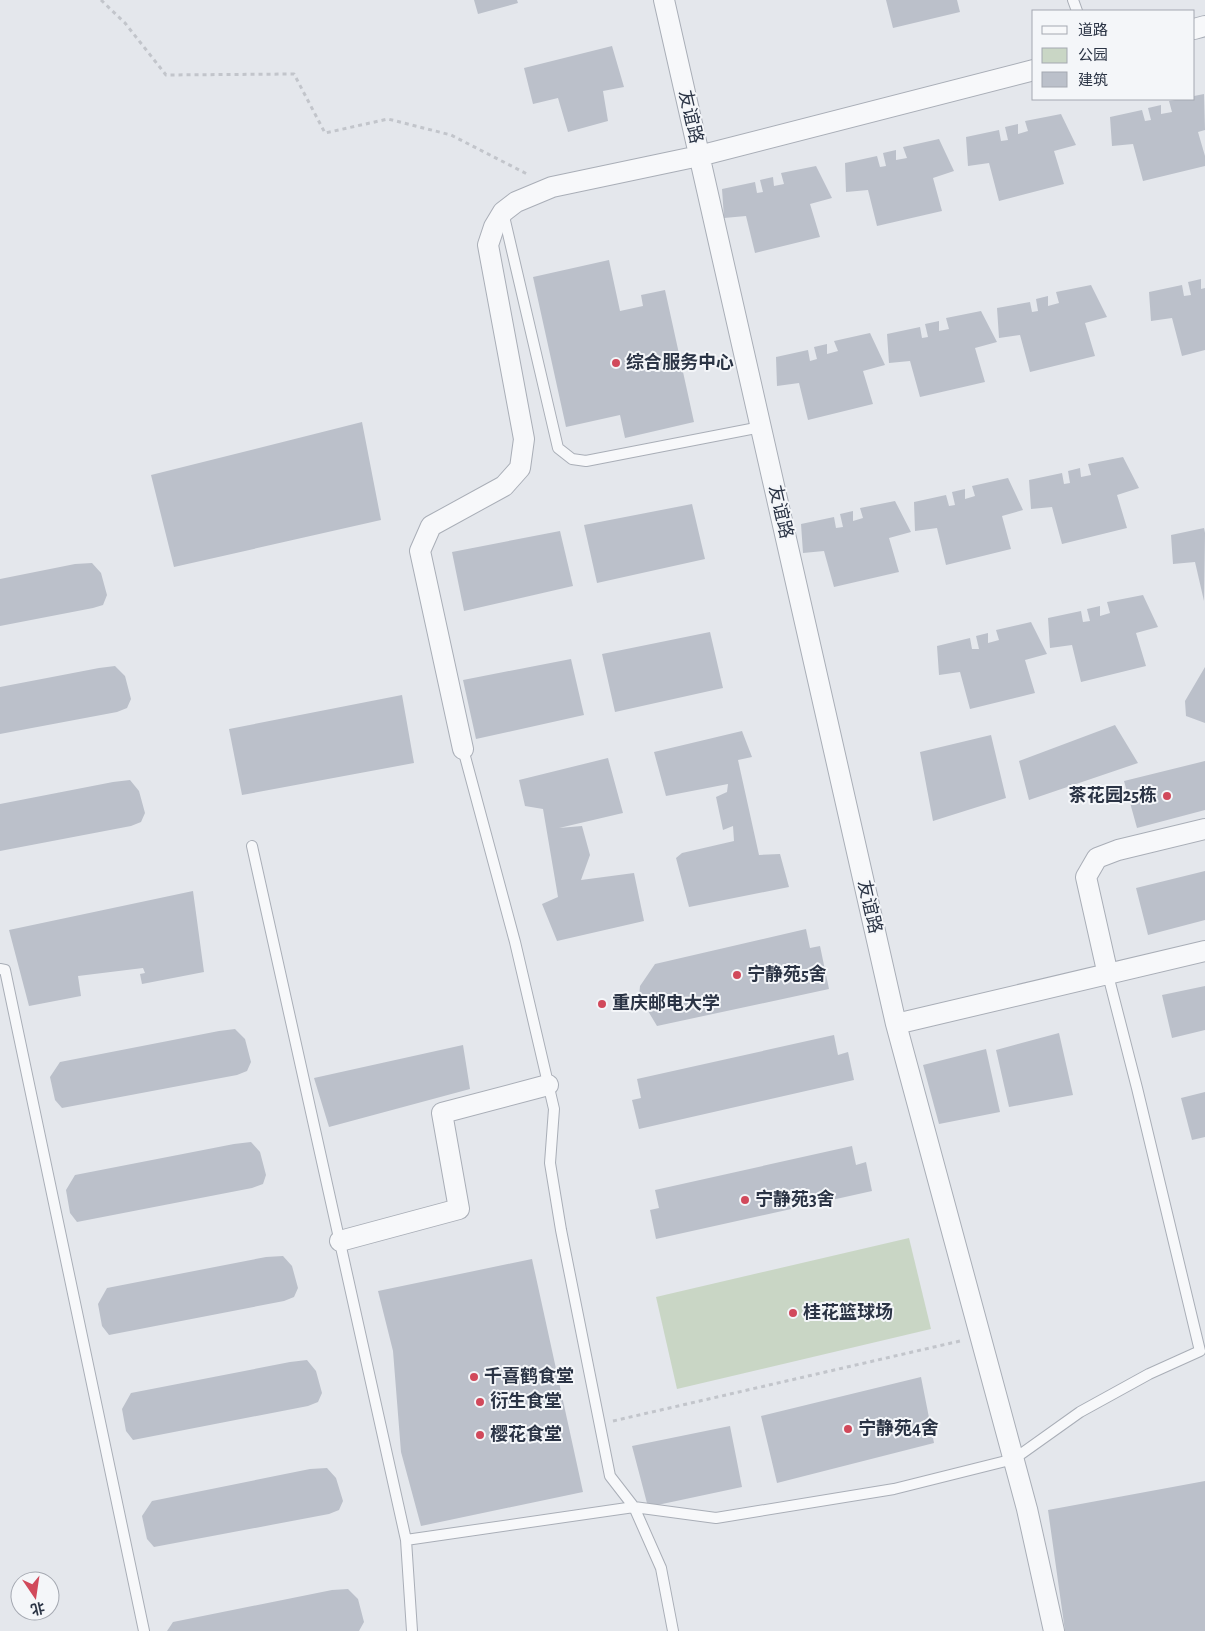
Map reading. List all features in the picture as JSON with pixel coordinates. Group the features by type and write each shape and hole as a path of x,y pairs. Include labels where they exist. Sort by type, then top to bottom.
{"street":[{"name":"友谊路","path":"664,0 896,1024 1014,1458 1054,1631"},
{"path":"463,749 420,551 431,526 504,486 520,468 524,439 488,245 494,227 503,212 516,202 552,187 699,156 1032,71"},
{"path":"1108,975 1086,877 1097,858 1118,850 1205,829"},
{"path":"896,1024 1205,951"},
{"path":"340,1241 459,1210 442,1113 548,1085"}],"lane":[{"path":"503,212 558,448 572,459 586,460 761,427"},
{"path":"463,749 515,942 554,1109 550,1163 561,1230 610,1476 634,1507 661,1568 673,1631"},
{"path":"252,846 406,1540 412,1631"},
{"path":"0,969 5,970 144,1631"},
{"path":"406,1540 634,1507 716,1518 894,1489 1014,1458 1080,1412 1149,1374 1202,1353 1108,975"}],"path":[{"path":"101,0 125,23 166,75 294,74 325,133 388,119 451,135 552,187"},
{"path":"600,1424 980,1336"}],"green space":[{"name":"桂花篮球场","path":"909,1238 931,1329 677,1389 656,1297"}],"building":[{"path":"474,0 517,0 518,3 478,14"},
{"path":"886,0 957,0 960,12 893,28"},
{"path":"612,46 624,87 603,91 608,121 568,132 558,98 533,104 524,68"},
{"path":"1204,94 1205,130 1198,132 1205,156 1205,166 1143,181 1133,144 1112,146 1110,117 1142,110 1145,121 1151,120 1148,108 1161,105 1161,114 1172,112 1169,101 1195,100 1195,96"},
{"path":"1061,114 1076,145 1054,151 1064,184 999,201 989,163 968,166 966,137 999,130 1001,141 1008,140 1005,127 1018,124 1018,134 1028,131 1025,121"},
{"path":"939,139 954,171 933,178 942,211 877,226 868,190 846,192 845,163 877,156 880,167 886,166 883,153 896,150 896,160 907,158 903,147"},
{"path":"816,166 832,198 810,204 820,237 755,253 746,216 724,218 722,189 755,182 757,193 763,192 760,180 773,177 774,186 784,184 781,173"},
{"name":"综合服务中心","path":"609,260 620,311 643,306 641,295 665,290 694,422 625,438 620,415 566,427 533,277"},
{"path":"1201,279 1201,289 1205,288 1205,350 1182,356 1172,318 1151,321 1149,292 1182,285 1184,296 1191,295 1188,282"},
{"path":"1091,285 1107,317 1085,323 1095,356 1030,372 1020,335 999,338 997,308 1030,302 1032,312 1038,311 1036,299 1048,296 1048,306 1059,303 1056,292"},
{"path":"981,311 997,342 975,348 985,382 920,397 910,361 889,363 887,334 920,327 922,338 928,337 925,324 939,321 939,331 949,329 946,318"},
{"path":"870,333 885,365 863,371 873,404 808,420 799,383 777,386 776,357 808,350 810,361 817,359 814,347 827,344 827,354 838,351 834,341"},
{"path":"362,422 381,520 174,567 151,475"},
{"path":"1123,457 1139,488 1117,495 1127,528 1062,544 1052,507 1031,509 1029,480 1062,473 1064,484 1070,483 1068,471 1080,468 1081,477 1091,475 1088,464"},
{"path":"1008,478 1023,510 1002,516 1011,549 946,565 937,528 915,531 914,502 946,495 949,506 955,505 952,492 965,489 965,499 975,496 972,486"},
{"path":"895,501 911,532 889,538 899,572 834,587 824,551 803,553 801,524 834,517 836,528 843,527 840,514 853,511 853,521 863,518 860,508"},
{"path":"692,504 705,559 597,583 584,525"},
{"path":"1204,528 1204,601 1195,562 1173,564 1171,535"},
{"path":"560,531 573,586 464,611 452,552"},
{"path":"92,563 101,573 107,595 103,605 0,626 0,579 75,564"},
{"path":"1143,595 1158,627 1136,633 1146,666 1081,682 1072,645 1050,648 1048,618 1081,611 1083,622 1090,621 1087,609 1100,606 1100,616 1110,613 1107,602"},
{"path":"1031,622 1047,654 1025,660 1035,693 970,709 960,672 939,675 937,646 970,638 972,649 979,649 976,636 988,633 988,643 999,640 996,630"},
{"path":"710,632 723,688 615,712 602,654"},
{"path":"571,659 584,715 476,739 463,680"},
{"path":"115,666 125,676 131,699 127,708 117,712 0,734 0,687"},
{"path":"1205,667 1205,723 1186,716 1185,701"},
{"path":"402,695 414,763 242,795 229,729"},
{"path":"1115,725 1138,763 1029,800 1019,761"},
{"path":"742,731 752,757 738,760 759,855 780,854 789,887 689,907 676,858 682,853 734,841 733,826 723,830 716,797 727,792 728,784 666,796 654,752"},
{"path":"991,735 1006,798 933,821 920,752"},
{"path":"608,758 623,813 559,828 582,826 590,855 581,880 634,873 644,921 557,941 542,904 558,897 543,809 525,806 519,780"},
{"name":"茶花园25栋","path":"1205,761 1205,810 1137,828 1124,781"},
{"path":"130,780 139,791 145,813 141,822 131,826 0,851 0,804"},
{"path":"1205,871 1205,920 1148,935 1136,888"},
{"path":"193,891 204,972 142,984 140,974 145,973 143,968 78,976 81,996 29,1006 9,930"},
{"name":"宁静苑5舍","path":"806,929 810,948 820,946 829,989 657,1026 639,996 640,986 655,964"},
{"path":"1205,986 1205,1030 1172,1038 1162,995"},
{"path":"235,1029 245,1039 251,1062 247,1071 237,1075 62,1108 55,1100 50,1077 60,1062"},
{"path":"1059,1033 1073,1095 1009,1107 996,1050"},
{"path":"834,1035 838,1055 848,1052 854,1080 639,1129 632,1100 641,1098 637,1079"},
{"path":"463,1045 470,1089 329,1127 314,1078"},
{"path":"986,1049 1000,1112 939,1124 923,1065"},
{"path":"1205,1092 1205,1137 1192,1140 1181,1098"},
{"path":"251,1142 260,1152 266,1175 263,1184 252,1188 77,1222 70,1213 66,1190 75,1175"},
{"name":"宁静苑3舍","path":"852,1146 856,1165 866,1162 872,1191 656,1239 650,1210 659,1208 655,1190"},
{"path":"283,1256 292,1266 298,1288 294,1297 284,1301 109,1335 102,1326 98,1304 107,1288 266,1257"},
{"name":"衍生食堂","path":"532,1259 583,1492 421,1526 401,1452 393,1351 378,1291"},
{"path":"307,1360 316,1371 322,1393 318,1402 308,1406 133,1440 126,1431 122,1409 131,1393"},
{"name":"宁静苑4舍","path":"921,1377 934,1443 777,1483 761,1416"},
{"path":"730,1426 742,1487 648,1507 632,1446"},
{"path":"327,1468 336,1478 343,1501 339,1510 329,1514 154,1547 147,1539 142,1516 152,1501 310,1469"},
{"path":"1205,1481 1205,1631 1065,1631 1048,1510"},
{"path":"348,1589 358,1599 364,1622 359,1631 167,1631 173,1622 332,1590"}],"place":[{"name":"综合服务中心","path":"616,363"},
{"name":"茶花园25栋","path":"1167,796"},
{"name":"宁静苑5舍","path":"737,975"},
{"name":"重庆邮电大学","path":"602,1004"},
{"name":"宁静苑3舍","path":"745,1200"},
{"name":"桂花篮球场","path":"793,1313"},
{"name":"千喜鹤食堂","path":"474,1377"},
{"name":"衍生食堂","path":"480,1402"},
{"name":"宁静苑4舍","path":"848,1429"},
{"name":"樱花食堂","path":"480,1435"}]}
